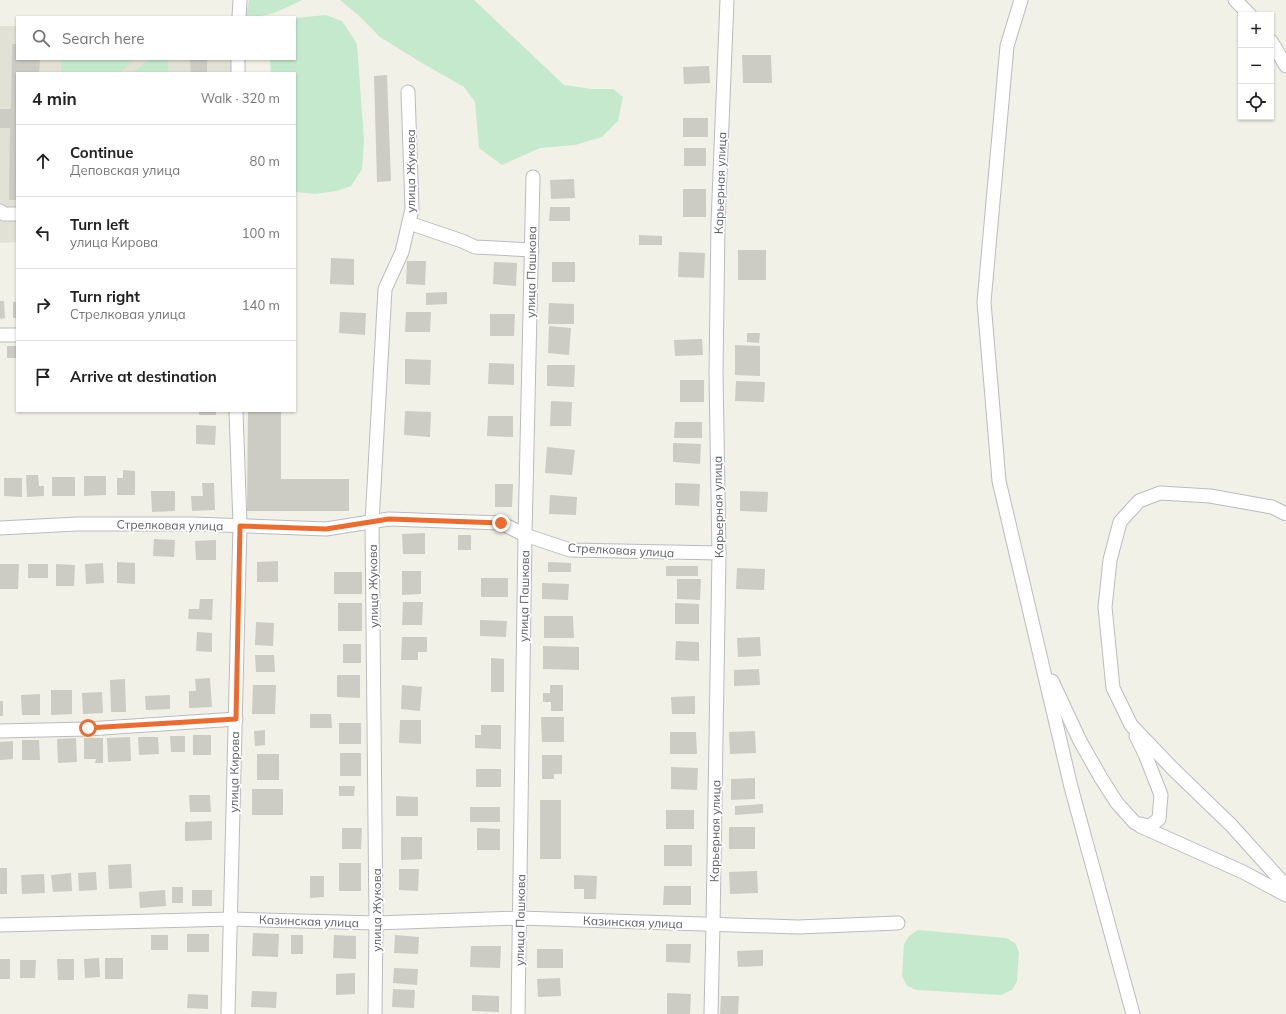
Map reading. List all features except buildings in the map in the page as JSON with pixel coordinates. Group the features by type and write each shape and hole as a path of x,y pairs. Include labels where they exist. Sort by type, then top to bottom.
{"street":[{"path":"239,16 240,0"},
{"name":"Карьерная улица","path":"711,1014 719,553 716,373 718,247 727,0"},
{"path":"1021,0 1007,46 984,302 999,481 1071,787 1133,1014"},
{"path":"1235,0 1247,12"},
{"path":"1274,46 1286,66"},
{"path":"238,60 238,72"},
{"name":"улица Жукова","path":"375,1014 376,923 372,522 385,289 402,252 412,209 408,92"},
{"name":"улица Пашкова","path":"518,1014 525,535 533,177"},
{"path":"0,212 4,214 16,214"},
{"path":"409,223 475,247 532,250"},
{"path":"0,335 16,335"},
{"name":"улица Кирова","path":"228,1014 240,526 236,412"},
{"path":"1135,823 1150,826 1159,819 1161,795 1145,754 1113,688 1105,607 1110,560 1120,522 1139,501 1160,493 1210,496 1272,507 1286,514"},
{"name":"Стрелковая улица","path":"0,528 77,524 240,526 326,529 389,519 501,523 525,535 570,550 719,553"},
{"path":"1040,654 1080,741 1094,766 1117,803 1135,823 1243,872 1286,895"},
{"path":"0,731 88,728 236,719"},
{"path":"1131,725 1230,825 1286,886"},
{"name":"Казинская улица","path":"0,924 230,919 376,923 520,918 798,927 898,923"}],"shaded area":[{"path":"0,26 16,26 16,60 238,60 238,72 16,72 16,242 0,243"}],"green space":[{"path":"249,0 302,0 268,15 246,16"},
{"path":"340,0 474,0 564,85 591,89 613,89 623,97 618,121 602,137 575,145 540,148 502,165 479,148 475,102 464,87 380,37 357,14"},
{"path":"326,15 342,21 357,44 364,140 362,169 351,186 336,191 315,194 296,192 296,72 271,72 270,60 296,60 296,18"},
{"path":"61,60 134,60 120,72 61,72"},
{"path":"148,60 168,60 168,72 134,72"},
{"path":"918,930 1006,938 1015,943 1019,952 1017,981 1012,990 1001,995 917,990 907,986 902,976 904,944 909,936"}],"route":[{"path":"88,728 236,719 240,526 326,529 389,519 501,523"}]}
